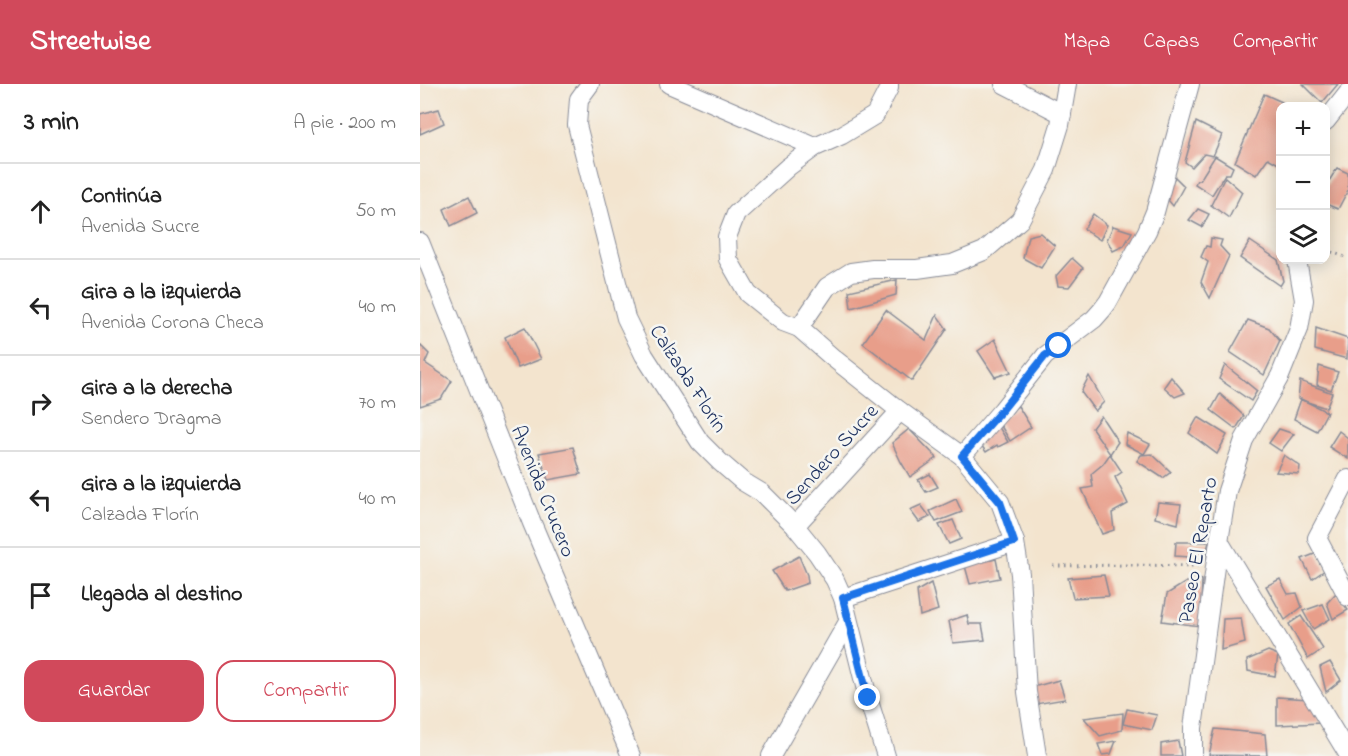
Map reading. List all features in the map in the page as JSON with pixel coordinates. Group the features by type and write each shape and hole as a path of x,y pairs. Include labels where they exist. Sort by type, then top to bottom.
{"street":[{"name":"Calzada Florín","path":"590,84 579,99 577,124 626,318 644,355 700,442 742,481 762,493 795,526 836,580 843,598 868,698 886,756"},
{"path":"669,84 815,147"},
{"path":"890,84 876,115 842,135 815,147 788,166 736,214 727,237 728,259 748,294 783,322 799,328 900,411 962,456 1000,502 1014,542 1020,574 1027,692 1037,756"},
{"path":"1004,84 1062,114"},
{"path":"799,328 827,287 851,272 873,268 917,269 951,264 984,251 1020,220 1046,170 1060,125 1066,84"},
{"path":"962,456 1045,356 1094,319 1108,302 1155,212 1190,84"},
{"path":"1330,117 1348,93"},
{"name":"Avenida Crucero","path":"420,242 532,522 631,756"},
{"name":"Paseo El Reparto","path":"1193,756 1193,728 1227,490 1244,441 1280,376 1299,329 1304,300 1298,264"},
{"name":"Sendero Sucre","path":"795,526 900,411"},
{"path":"1348,479 1317,538 1348,597"},
{"path":"1219,541 1348,753"},
{"path":"843,598 1014,542"},
{"path":"771,756 848,622"}],"path":[{"path":"1330,251 1348,258"},
{"path":"1053,566 1215,567"}],"building":[{"path":"1303,84 1338,84 1321,102"},
{"path":"1264,94 1282,102 1276,102 1276,163 1268,158 1256,175 1235,162"},
{"path":"439,109 444,123 420,134 420,114"},
{"path":"1196,122 1222,135 1213,156 1204,154 1192,167 1185,162"},
{"path":"1215,156 1233,167 1230,174 1225,174 1212,195 1195,184"},
{"path":"1337,168 1348,173 1348,190 1338,209 1330,206 1330,179"},
{"path":"1175,177 1184,186 1173,206 1164,195"},
{"path":"1225,177 1242,192 1229,218 1211,205"},
{"path":"469,196 477,213 451,226 444,209"},
{"path":"1198,209 1209,214 1202,227 1189,220"},
{"path":"1093,214 1107,225 1100,240 1084,229"},
{"path":"1113,226 1132,232 1124,246 1113,251 1107,240"},
{"path":"1040,233 1055,246 1041,268 1023,258 1028,236"},
{"path":"1211,238 1222,240 1220,246 1229,256 1210,298 1201,282 1208,262 1201,257 1206,246 1210,247"},
{"path":"1250,241 1276,259 1283,281 1280,286 1240,258"},
{"path":"1072,258 1083,268 1069,287 1058,286 1056,276"},
{"path":"897,280 896,295 851,308 849,291"},
{"path":"886,310 926,340 937,315 947,329 912,381 863,343"},
{"path":"1248,320 1269,328 1280,341 1264,375 1230,352"},
{"path":"525,327 541,359 518,368 505,337"},
{"path":"1316,328 1348,339 1347,359 1315,350"},
{"path":"995,339 1011,372 995,377 978,351"},
{"path":"420,345 429,354 425,363 452,381 441,399 420,406"},
{"path":"1225,365 1257,391 1251,401 1219,379"},
{"path":"1319,366 1338,372 1331,390 1317,385"},
{"path":"1089,376 1104,402 1095,411 1081,392"},
{"path":"1171,377 1185,393 1175,397 1164,387"},
{"path":"1300,381 1332,393 1326,408 1298,399"},
{"path":"1220,394 1244,416 1236,429 1211,410"},
{"path":"1301,399 1327,412 1317,431 1294,419"},
{"path":"1018,406 1031,427 1010,441 998,421"},
{"path":"1101,416 1118,442 1110,454 1092,428"},
{"path":"1198,417 1227,435 1217,454 1189,433"},
{"path":"997,424 1008,442 998,447 997,445 986,452 979,442"},
{"path":"909,429 937,458 910,477 892,443"},
{"path":"1279,429 1294,434 1281,451 1269,443"},
{"path":"1339,431 1348,438 1348,459 1329,447"},
{"path":"1127,433 1150,444 1144,454 1125,444"},
{"path":"573,447 581,474 548,480 539,453"},
{"path":"1110,454 1122,472 1115,477 1128,504 1112,513 1114,530 1102,534 1082,489 1093,487 1091,474 1103,464"},
{"path":"1152,454 1171,472 1163,478 1137,461 1141,455"},
{"path":"1284,455 1300,466 1299,474 1276,472"},
{"path":"930,474 938,487 926,492 918,480"},
{"path":"956,499 962,512 936,522 930,511"},
{"path":"1158,502 1181,504 1178,524 1155,518"},
{"path":"921,505 930,517 919,522 910,510"},
{"path":"953,520 961,539 949,544 939,525"},
{"path":"1176,542 1209,542 1205,558 1175,556"},
{"path":"1317,553 1325,570 1312,579 1302,559"},
{"path":"799,556 808,583 785,591 772,571"},
{"path":"996,559 1000,578 970,584 965,566"},
{"path":"1104,575 1109,596 1073,598 1068,578"},
{"path":"1194,577 1202,580 1200,626 1162,621 1167,594"},
{"path":"1280,579 1288,594 1297,593 1302,607 1285,620 1266,586"},
{"path":"931,583 938,610 920,616 917,591"},
{"path":"1336,593 1348,610 1333,619 1327,603"},
{"path":"1323,604 1330,619 1313,629 1303,611"},
{"path":"967,615 969,624 982,624 985,640 953,643 949,621"},
{"path":"1301,616 1323,649 1308,659 1289,624"},
{"path":"1241,618 1245,643 1221,650 1223,619"},
{"path":"1268,651 1278,655 1275,676 1248,671 1247,660"},
{"path":"1330,662 1341,680 1326,692 1320,667"},
{"path":"1059,680 1065,699 1036,704 1033,687"},
{"path":"1277,697 1309,699 1321,723 1277,725"},
{"path":"1127,709 1157,715 1152,730 1123,724"},
{"path":"1123,713 1122,730 1100,736 1084,718"},
{"path":"1215,729 1265,734 1267,756 1209,755"},
{"path":"1116,741 1111,754 1102,755 1098,744"},
{"path":"1178,741 1181,756 1161,756 1161,744"}],"route":[{"path":"868,698 843,598 1014,542 1000,502 962,456 1045,356 1059,346"}]}
